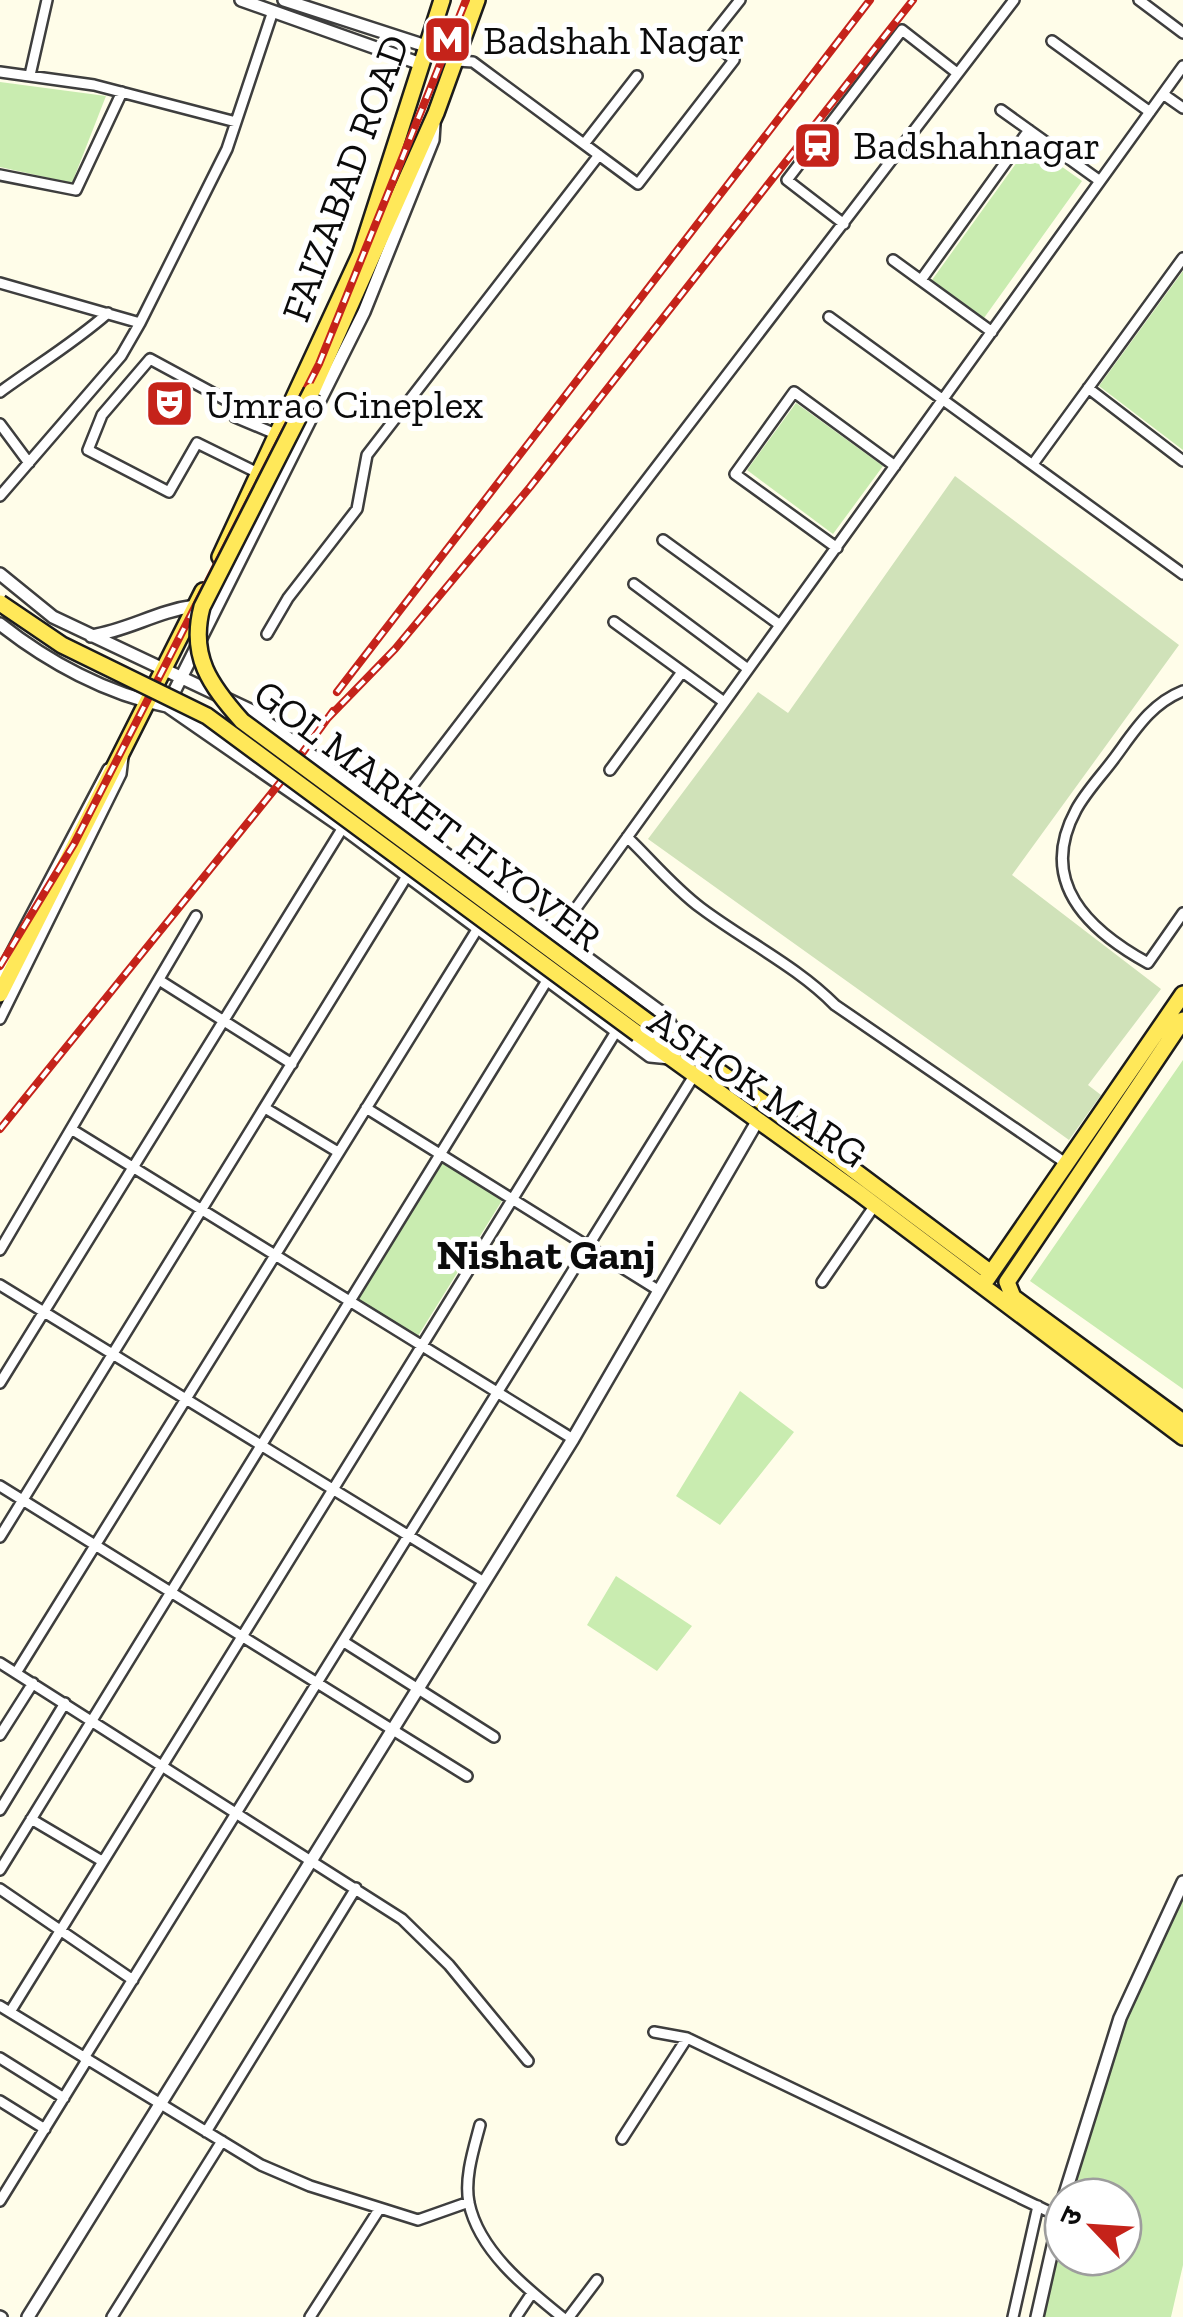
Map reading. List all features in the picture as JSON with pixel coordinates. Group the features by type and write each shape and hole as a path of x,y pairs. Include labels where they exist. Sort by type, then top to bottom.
{"main road":[{"name":"FAIZABAD ROAD","path":"0,994 123,754 278,435 360,255 442,0"},
{"name":"FAIZABAD ROAD","path":"436,113 477,0"},
{"name":"GOL MARKET FLYOVER","path":"436,113 312,391 202,607 196,631 201,664 210,686 242,721 643,1028"},
{"name":"GOL MARKET FLYOVER","path":"0,604 62,645 163,690 207,716 678,1052"},
{"path":"982,1289 1183,994"},
{"path":"1183,1020 1010,1272 1007,1288 1183,1422"},
{"name":"ASHOK MARG","path":"678,1052 695,1074 1183,1437"},
{"name":"ASHOK MARG","path":"678,1052 991,1273"}],"street":[{"path":"30,74 47,0"},
{"path":"241,0 421,64"},
{"path":"284,0 426,46"},
{"path":"457,61 474,62 638,184 734,60 709,40 740,0"},
{"path":"390,815 1014,0"},
{"path":"1139,0 1183,33"},
{"path":"0,496 122,356 180,247 236,122 273,11"},
{"path":"844,224 787,180 902,30 958,73"},
{"path":"1052,42 1150,112"},
{"path":"556,936 1183,66"},
{"path":"0,72 122,92 236,122"},
{"path":"584,144 637,76"},
{"path":"0,175 76,190 122,92"},
{"path":"1163,94 1183,108"},
{"path":"1001,110 1100,181"},
{"name":"FAIZABAD ROAD","path":"167,706 364,312 433,140 436,113"},
{"path":"921,280 1030,130"},
{"path":"267,634 288,598 358,509 367,454 599,155"},
{"path":"1033,464 1183,258"},
{"path":"893,260 992,332"},
{"path":"0,283 140,323"},
{"path":"0,392 56,351 70,346 108,312"},
{"path":"829,317 1183,574"},
{"path":"122,356 140,370"},
{"path":"258,473 198,444 169,492 88,450 102,414 150,359 235,404 235,416 278,435"},
{"path":"1088,388 1183,462"},
{"path":"837,548 735,474 794,392 896,466"},
{"path":"0,424 29,463"},
{"path":"663,540 780,625"},
{"name":"ASHOK MARG","path":"0,574 53,617 250,710 666,1016 678,1052 650,1056 342,827 167,706"},
{"path":"634,584 748,669"},
{"path":"91,636 129,630 160,611 195,606"},
{"path":"614,622 724,702"},
{"path":"0,624 64,668 146,702 167,706"},
{"path":"610,770 682,672"},
{"path":"1183,690 1156,703 1087,795 1076,810 1060,856 1068,891 1088,921 1148,963 1183,913"},
{"path":"256,766 277,732"},
{"path":"0,974 103,774 123,754"},
{"path":"0,1019 121,774 123,754"},
{"path":"295,794 319,761"},
{"path":"0,1383 363,795"},
{"path":"626,837 697,905 785,969 811,980 835,1006 1067,1164"},
{"path":"0,1537 428,843"},
{"path":"0,1250 196,916"},
{"path":"16,1672 478,928"},
{"path":"0,1870 548,979"},
{"path":"158,980 292,1064"},
{"path":"469,2202 418,2220 310,2186 222,2142 5,2009 60,1931 617,1030"},
{"path":"0,2201 695,1074"},
{"path":"265,1108 338,1152"},
{"path":"366,1108 658,1290"},
{"path":"28,2317 574,1439 758,1120"},
{"path":"72,1128 574,1439"},
{"path":"822,1282 875,1206"},
{"path":"0,1285 484,1582"},
{"path":"0,1486 467,1776"},
{"path":"344,1642 494,1737"},
{"path":"0,1663 402,1919 449,1965 528,2061"},
{"path":"0,1735 34,1684"},
{"path":"0,1810 65,1703"},
{"path":"31,1819 102,1861"},
{"path":"1071,2177 1120,2018 1183,1882"},
{"path":"206,2132 356,1888"},
{"path":"0,1889 133,1980"},
{"path":"654,2032 687,2038 1043,2208"},
{"path":"622,2139 687,2038"},
{"path":"0,2058 64,2098"},
{"path":"0,2101 45,2128"},
{"path":"480,2125 470,2160 469,2202 483,2233 514,2277 565,2317 596,2280"},
{"path":"112,2317 222,2142"},
{"path":"1013,2317 1038,2206"},
{"path":"310,2317 380,2208"},
{"path":"1036,2317 1046,2277"},
{"path":"516,2317 532,2293"}],"green space":[{"path":"0,82 106,96 72,183 0,167"},
{"path":"1030,144 1082,181 984,318 932,280"},
{"path":"1183,271 1183,450 1099,386"},
{"path":"796,403 883,466 833,534 747,470"},
{"path":"955,476 1179,645 1012,875 1161,989 1088,1085 1101,1095 1069,1140 648,839 758,692 788,713"},
{"path":"1183,1060 1183,1389 1030,1281"},
{"path":"443,1162 503,1199 418,1336 358,1299"},
{"path":"740,1391 794,1432 720,1525 676,1496"},
{"path":"616,1576 692,1626 657,1671 587,1625"},
{"path":"1183,1889 1183,2265 1171,2317 1041,2317 1050,2277 1143,2277 1143,2177 1074,2177 1126,2015"}],"railway":[{"path":"0,966 74,844 319,364 466,0"},
{"path":"337,692 870,0"},
{"path":"326,720 395,649 530,487 913,0"},
{"path":"0,1129 287,774 333,711"}],"place":[{"name":"Badshah Nagar","path":"448,40"},
{"name":"Badshahnagar","path":"818,145"},
{"name":"Umrao Cineplex","path":"170,404"}],"district":[{"name":"Nishat Ganj","path":"546,1254"}]}
